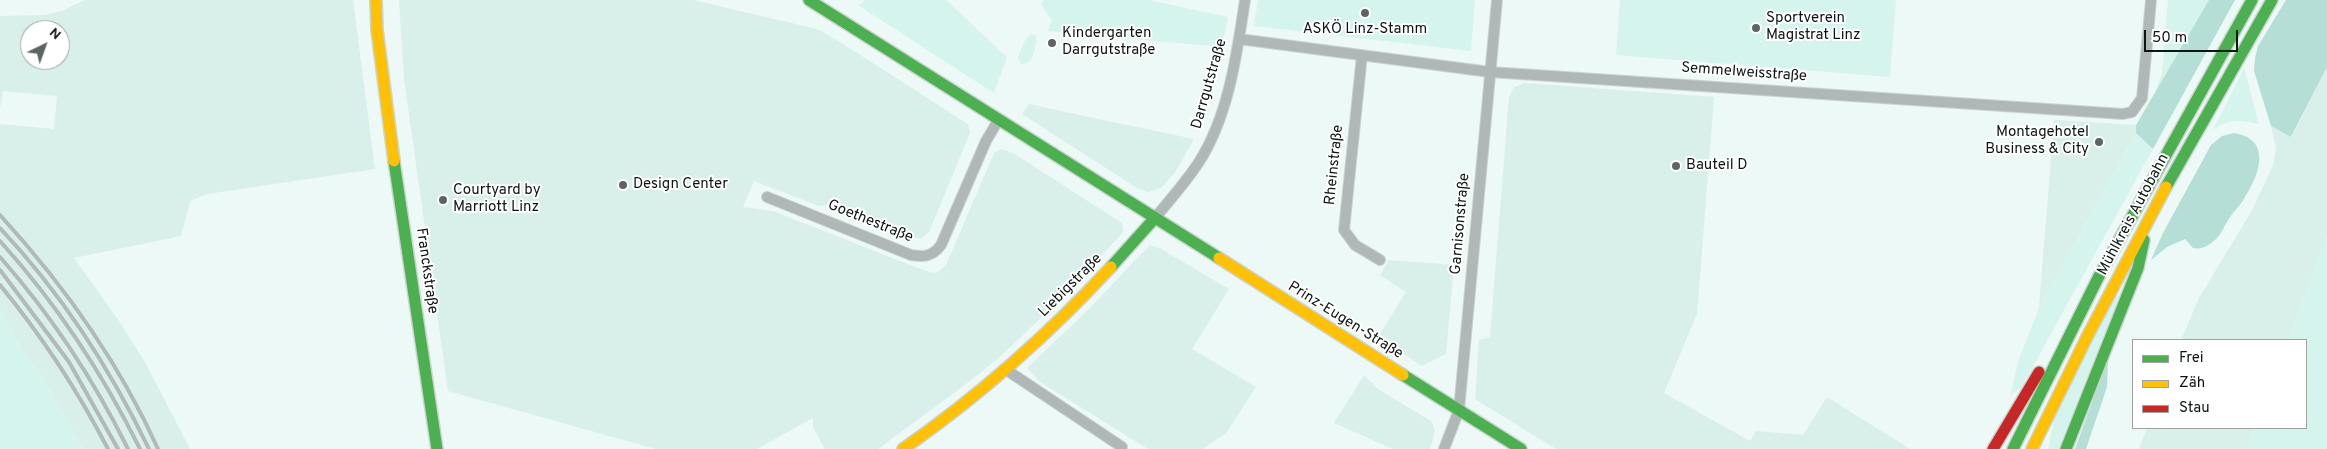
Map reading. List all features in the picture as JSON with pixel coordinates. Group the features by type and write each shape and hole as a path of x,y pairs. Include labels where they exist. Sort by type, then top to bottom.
{"main road":[{"name":"Franckstraße","path":"376,0 377,30 385,98 436,449"},
{"path":"809,0 1154,219"},
{"name":"Mühlkreis Autobahn","path":"2013,449 2074,325 2174,136 2252,0"},
{"name":"Mühlkreis Autobahn","path":"2032,449 2085,340 2148,220 2272,0"},
{"name":"Liebigstraße","path":"907,448 1005,369 1094,286 1154,219"},
{"name":"Prinz-Eugen-Straße","path":"1154,219 1521,449"},
{"path":"2066,449 2138,268 2148,220"},
{"path":"1993,449 2033,381 2074,325"}],"street":[{"name":"Darrgutstraße","path":"1154,219 1186,180 1209,143 1224,104 1239,39 1245,0"},
{"name":"Garnisonstraße","path":"1444,449 1458,410 1497,0"},
{"name":"Semmelweisstraße","path":"1239,39 1490,72 2123,114 2132,112 2142,98 2151,0"},
{"name":"Rheinstraße","path":"1362,55 1344,230 1348,238 1355,245 1380,260"},
{"name":"Goethestraße","path":"768,197 911,255 923,257 931,255 941,245 986,140 999,120"},
{"path":"1005,369 1122,447"}],"shaded area":[{"path":"85,0 353,0 375,169 207,194 190,201 181,236 74,258 119,321 146,364 190,449 83,449 40,373 23,351 0,310 0,124 54,129 57,96 3,91 0,109 0,16 45,15 62,11"},
{"path":"399,0 693,0 817,29 968,124 970,133 929,232 922,238 916,238 835,204 819,206 754,181 743,207 773,211 915,267 933,273 938,272 946,265 994,153 1001,149 1013,153 1122,223 1123,232 1070,290 1001,356 878,449 825,449 813,427 813,418 757,449 656,449 448,391 404,79"},
{"path":"865,0 946,0 1007,57 994,93 859,6"},
{"path":"1044,0 1149,0 1228,17 1222,47 1048,31 1052,21 1041,4"},
{"name":"ASKÖ Linz-Stamm","path":"1258,0 1475,0 1471,51 1254,26"},
{"name":"Sportverein Magistrat Linz","path":"1620,0 1896,0 1890,77 1616,55"},
{"path":"2168,0 2209,0 2154,95 2162,74"},
{"path":"1032,34 1036,36 1033,54 1028,63 1021,64 1018,58 1021,48 1024,41"},
{"path":"2327,67 2327,238 2288,339 2181,339 2199,298 2251,212 2273,166 2276,148 2271,126 2292,137"},
{"path":"2244,68 2259,124 2235,121 2224,123 2213,130"},
{"path":"1524,83 1714,97 1697,314 1664,393 1750,441 1756,431 1803,435 1827,397 1910,449 1556,449 1475,399 1479,340 1490,337 1509,97 1514,87"},
{"path":"1029,104 1194,139 1176,171 1161,188 1148,192 1137,188 1022,114"},
{"path":"2054,120 2136,125 2136,133 2039,308"},
{"path":"2136,133 2153,149 2022,386 2010,396 2019,359 2039,308"},
{"path":"2327,238 2327,449 2246,449 2255,429 2307,429 2307,339 2288,339"},
{"path":"1150,245 1161,249 1229,289 1192,349 1256,387 1226,433 1203,449 1148,449 1040,382 1027,368 1089,309"},
{"path":"1389,260 1454,265 1446,354 1422,366 1378,337 1406,292 1380,275"},
{"path":"2116,295 2119,296 2058,449 2048,449 2055,415"},
{"path":"0,310 23,351 40,373 83,449 0,449"},
{"path":"1364,375 1378,389 1431,421 1435,431 1430,449 1393,449 1334,423"},
{"path":"2147,429 2255,429 2246,449 2139,449"}],"green space":[{"path":"2209,0 2235,0 2153,149 2136,133 2136,125"},
{"path":"2286,0 2327,0 2327,67 2291,137 2271,126 2254,71 2258,46"},
{"path":"2234,133 2254,142 2258,150 2259,159 2255,178 2243,200 2219,236 2209,245 2203,248 2193,248 2185,239 2167,247 2151,260 2163,233 2211,145 2222,136"},
{"path":"2108,359 2107,387 2086,449 2075,449"}],"railway":[{"path":"0,215 68,297 108,355 143,417 158,449"},
{"path":"0,228 44,279 83,332 118,389 149,449"},
{"path":"0,241 40,289 77,340 126,421 140,449"},
{"path":"0,257 54,325 101,398 128,449"},
{"path":"0,270 69,362 118,449"},
{"path":"0,285 58,364 108,449"}],"traffic: fast":[{"path":"809,0 1219,258"},
{"path":"2013,449 2098,278 2252,0"},
{"path":"2166,187 2272,0"},
{"path":"394,161 437,449"},
{"path":"1111,267 1154,219"},
{"path":"2066,449 2138,268 2144,240"},
{"path":"1403,375 1521,449"}],"traffic: slow":[{"path":"376,0 377,30 394,161"},
{"path":"2032,449 2088,335 2166,187"},
{"path":"1219,258 1403,375"},
{"path":"903,449 959,408 1012,364 1063,317 1111,267"}],"traffic: jam":[{"path":"1993,449 2039,372"}],"place":[{"name":"ASKÖ Linz-Stamm","path":"1365,13"},
{"name":"Sportverein Magistrat Linz","path":"1756,28"},
{"name":"Kindergarten Darrgutstraße","path":"1052,43"},
{"name":"Montagehotel Business & City","path":"2099,142"},
{"name":"Bauteil D","path":"1676,166"},
{"name":"Design Center","path":"623,185"},
{"name":"Courtyard by Marriott Linz","path":"443,200"}]}
